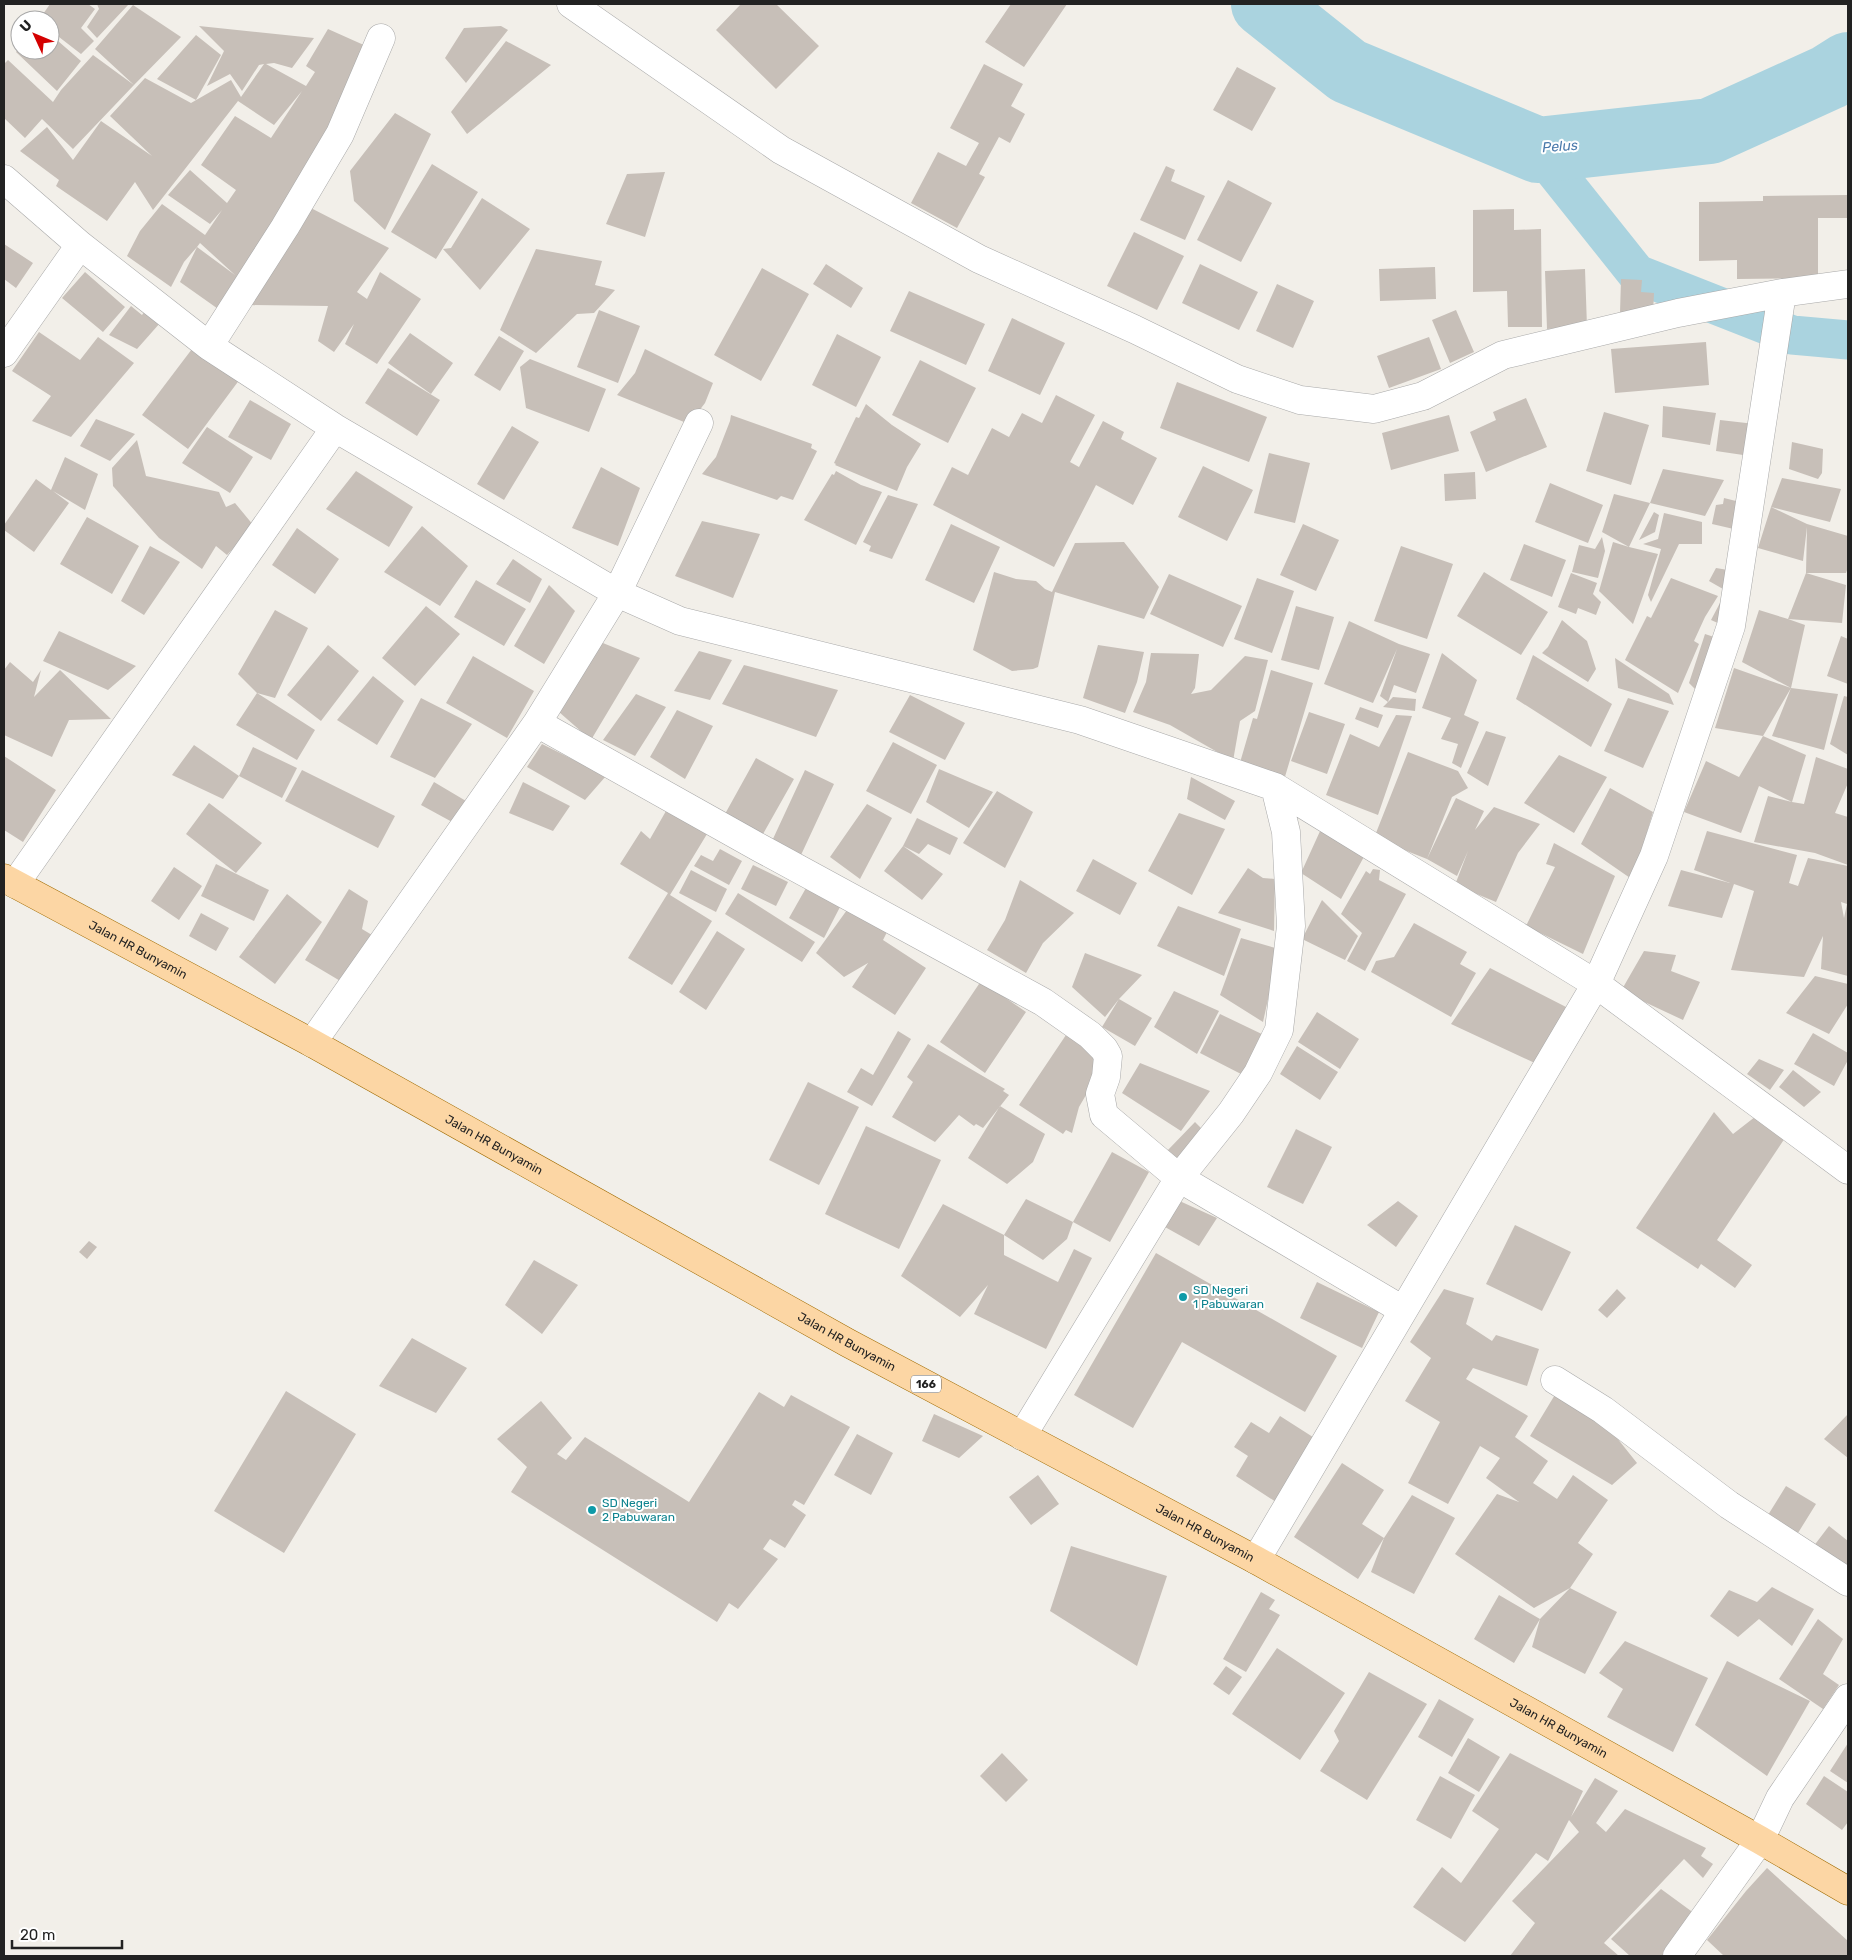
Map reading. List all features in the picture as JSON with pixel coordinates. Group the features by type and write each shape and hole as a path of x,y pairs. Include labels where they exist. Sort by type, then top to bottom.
{"main road":[{"name":"Jalan HR Bunyamin","path":"9,881 312,1043 848,1343 1256,1560 1760,1840 1848,1892"}],"street":[{"path":"571,4 780,150 979,259 1134,329 1237,380 1300,400 1374,409 1423,396 1503,355 1678,313 1848,284"},
{"path":"209,346 285,227 340,134 381,38"},
{"path":"4,179 80,245 209,346 335,428 617,593 680,621 1080,720 1275,786 1596,984 1848,1170"},
{"path":"4,353 80,245"},
{"path":"1256,1560 1596,984 1654,856 1731,626 1782,294"},
{"path":"312,1043 537,723 617,593 699,423"},
{"path":"9,881 335,428"},
{"path":"537,723 760,848 1043,1002 1090,1035 1104,1049 1108,1056 1106,1077 1100,1094 1104,1115 1179,1178 1403,1310"},
{"path":"1022,1436 1179,1178 1231,1113 1258,1073 1279,1030 1291,926 1286,832 1275,786"},
{"path":"1555,1380 1603,1410 1729,1505 1848,1582"},
{"path":"1677,1956 1760,1840 1780,1798 1848,1698"}],"building":[{"path":"50,4 88,4 95,9 81,28 94,41 81,54 60,38 60,10 46,10"},
{"path":"97,4 129,4 97,38 87,27 99,9"},
{"path":"741,4 776,4 819,46 776,89 716,30"},
{"path":"1011,4 1067,4 1024,67 985,42"},
{"path":"133,5 181,37 134,85 95,49"},
{"path":"199,26 314,38 292,68 274,63 266,64 306,86 315,72 306,66 328,29 366,46 308,188 237,276 241,279 221,311 180,282 197,247 184,262 171,287 127,256 140,231 162,204 205,235 222,210 210,224 168,195 190,170 227,203 236,190 201,165 235,116 271,138 302,91 274,125 238,101 153,210 135,182 107,221 56,186 59,180 20,151 47,127 73,160 101,121 152,156 110,116 145,78 191,103 231,80 241,97 264,64 259,65 242,91 230,74 207,86 224,51","holes":["200,243 235,275 197,247"]},
{"path":"501,26 508,30 466,83 445,58 464,28"},
{"path":"196,35 221,55 196,100 157,79"},
{"path":"506,41 551,65 467,134 451,112"},
{"path":"60,43 81,61 57,91 24,60 60,60"},
{"path":"93,55 134,85 73,149 42,119 25,138 4,118 4,64 8,60 53,102 61,90"},
{"path":"984,64 1023,84 1011,106 1025,114 1010,143 999,137 979,174 985,177 957,228 911,203 938,152 966,166 979,143 950,128"},
{"path":"1237,67 1276,88 1252,131 1213,110"},
{"path":"395,113 431,134 385,230 354,201 350,171"},
{"path":"432,164 478,192 436,259 391,232"},
{"path":"1166,166 1175,170 1171,181 1205,196 1185,240 1140,220"},
{"path":"665,172 645,237 606,224 627,174"},
{"path":"1228,180 1272,203 1241,262 1197,240"},
{"path":"1848,195 1848,218 1818,218 1818,278 1737,279 1737,260 1699,261 1699,202 1763,201 1763,196"},
{"path":"482,198 530,229 480,290 443,249 451,248"},
{"path":"305,205 389,248 357,292 367,299 380,272 421,299 377,364 345,344 354,324 334,352 318,341 328,306 245,305"},
{"path":"1514,209 1514,230 1541,229 1542,327 1508,327 1507,291 1473,292 1473,210"},
{"path":"1134,232 1184,256 1157,310 1107,286"},
{"path":"4,244 33,263 16,288 4,279"},
{"path":"536,249 602,261 595,285 615,290 594,313 577,314 536,353 500,330"},
{"path":"826,264 863,288 851,308 813,284"},
{"path":"1200,264 1258,292 1239,330 1182,303"},
{"path":"1435,267 1436,299 1380,301 1379,269"},
{"path":"762,268 809,294 761,381 714,355"},
{"path":"1585,269 1587,327 1547,329 1545,271"},
{"path":"85,272 125,307 103,332 62,298"},
{"path":"1621,279 1642,280 1641,292 1654,293 1653,314 1620,313"},
{"path":"1277,284 1314,301 1293,348 1256,331"},
{"path":"909,291 985,324 966,365 890,331"},
{"path":"131,306 142,315 148,307 160,323 137,349 109,335"},
{"path":"599,310 640,326 618,383 577,367"},
{"path":"1456,310 1474,352 1450,363 1432,320"},
{"path":"1012,318 1065,343 1040,395 988,371"},
{"path":"39,332 80,360 98,337 134,363 71,437 32,421 51,396 12,371"},
{"path":"410,333 453,363 431,394 388,363"},
{"path":"837,334 881,357 856,407 812,385"},
{"path":"499,336 524,351 500,391 474,375"},
{"path":"1429,337 1441,369 1389,388 1377,356"},
{"path":"1706,342 1709,385 1615,393 1611,349"},
{"path":"195,345 240,379 188,449 142,415"},
{"path":"645,349 713,383 705,403 689,424 617,395 635,373"},
{"path":"530,359 606,389 589,432 526,408 520,367"},
{"path":"920,360 976,388 948,443 892,415"},
{"path":"388,368 440,400 417,436 365,403"},
{"path":"1177,382 1267,417 1249,462 1160,428"},
{"path":"1056,395 1095,415 1070,462 1079,467 1103,421 1124,432 1121,439 1157,458 1133,505 1096,485 1054,567 933,505 952,467 968,475 992,428 1009,437 1022,413 1042,423"},
{"path":"1526,398 1547,447 1486,472 1470,432 1496,420 1493,412"},
{"path":"250,400 291,424 271,460 228,437"},
{"path":"866,404 892,425 921,444 907,467 897,491 834,463 856,417 859,418"},
{"path":"1663,406 1716,413 1710,445 1662,437"},
{"path":"1604,412 1649,425 1631,485 1586,471"},
{"path":"731,415 812,444 811,448 817,451 793,500 781,496 777,500 702,474 716,457"},
{"path":"1449,415 1459,451 1391,470 1382,433"},
{"path":"96,419 135,434 110,461 80,446"},
{"path":"1720,420 1755,424 1750,456 1716,451"},
{"path":"512,426 539,442 504,500 477,484"},
{"path":"207,427 253,457 230,493 182,463"},
{"path":"137,440 146,476 219,492 226,507 235,503 254,526 227,555 216,546 202,569 159,538 113,486 112,468"},
{"path":"1792,442 1823,449 1822,473 1818,479 1789,469"},
{"path":"1269,453 1310,463 1295,523 1254,513"},
{"path":"65,457 98,474 85,510 53,491 69,503 34,552 4,530 4,525 36,479 51,490"},
{"path":"1203,466 1253,490 1227,541 1178,517"},
{"path":"601,467 640,488 618,546 572,528"},
{"path":"1663,469 1724,480 1705,516 1650,503"},
{"path":"356,471 413,507 389,547 326,509"},
{"path":"836,471 861,485 882,492 856,545 804,520 832,474 834,475"},
{"path":"1475,472 1476,499 1445,501 1444,474"},
{"path":"1782,478 1841,489 1830,522 1771,507"},
{"path":"1550,483 1603,505 1588,543 1535,522"},
{"path":"1614,494 1650,503 1629,547 1602,532"},
{"path":"888,495 918,504 892,559 869,551 871,546 863,542"},
{"path":"1724,498 1744,503 1738,530 1712,524 1716,505 1723,504"},
{"path":"1771,507 1807,524 1848,536 1848,567 1846,573 1806,573 1807,527 1803,561 1758,548"},
{"path":"1654,512 1659,515 1655,532 1639,540"},
{"path":"1664,513 1702,522 1702,544 1679,544 1651,602 1648,595 1661,549 1643,544 1658,539"},
{"path":"87,517 139,546 112,594 60,564"},
{"path":"702,521 760,534 733,598 675,576"},
{"path":"951,524 1000,547 974,603 925,580"},
{"path":"1303,524 1339,540 1316,591 1280,575"},
{"path":"422,526 468,566 440,606 384,572"},
{"path":"297,528 339,559 315,594 272,565"},
{"path":"1602,537 1605,551 1598,578 1572,572 1579,545 1595,549"},
{"path":"1124,542 1159,587 1144,619 1055,592 1038,667 1012,671 973,650 994,572 1016,579 1036,581 1052,592 1075,543"},
{"path":"1613,542 1658,554 1633,624 1599,591"},
{"path":"1524,544 1566,560 1552,597 1510,580"},
{"path":"150,546 180,562 144,615 121,601"},
{"path":"1401,546 1453,564 1427,639 1374,621"},
{"path":"513,559 542,579 530,603 496,584"},
{"path":"1716,568 1734,571 1730,593 1709,581"},
{"path":"1484,572 1548,612 1521,655 1457,616"},
{"path":"1571,573 1597,583 1593,594 1601,602 1596,615 1578,608 1576,614 1558,607"},
{"path":"1806,573 1846,585 1842,623 1788,619"},
{"path":"1169,574 1242,606 1223,647 1150,614"},
{"path":"1257,578 1294,591 1272,653 1234,639"},
{"path":"1671,578 1718,596 1705,617 1694,641 1699,644 1678,693 1625,660 1647,616 1651,618"},
{"path":"476,580 526,609 504,646 454,617"},
{"path":"549,585 575,611 544,664 514,646"},
{"path":"1721,601 1728,609 1720,624 1711,620"},
{"path":"426,606 460,634 415,686 382,658"},
{"path":"1296,606 1334,617 1319,670 1281,660"},
{"path":"275,610 308,628 275,698 257,693 238,674"},
{"path":"1759,610 1805,625 1791,688 1742,662"},
{"path":"1562,620 1587,641 1596,669 1588,682 1542,653 1548,647"},
{"path":"1349,621 1399,644 1430,654 1416,693 1394,685 1388,702 1380,696 1397,649 1373,703 1324,684"},
{"path":"59,631 136,666 108,690 43,661"},
{"path":"1705,634 1717,638 1699,693 1689,683"},
{"path":"1841,636 1848,639 1848,684 1827,676"},
{"path":"593,639 640,658 591,740 551,705"},
{"path":"328,645 359,671 321,721 287,695"},
{"path":"1098,645 1144,652 1137,682 1125,713 1083,698"},
{"path":"699,651 732,660 710,700 674,691"},
{"path":"1151,653 1199,654 1195,688 1191,694 1211,690 1245,656 1268,660 1255,711 1240,721 1233,761 1170,725 1133,712 1146,682"},
{"path":"1442,653 1477,680 1464,715 1479,722 1461,768 1452,763 1458,744 1441,739 1451,718 1422,708"},
{"path":"1533,655 1612,704 1591,747 1516,699"},
{"path":"473,656 534,691 507,738 446,703"},
{"path":"1615,658 1669,694 1674,705 1618,688"},
{"path":"10,662 33,682 41,670 34,697 60,670 111,719 69,720 52,757 4,735 4,670"},
{"path":"744,665 838,690 816,737 722,704"},
{"path":"1734,668 1791,688 1763,736 1715,728"},
{"path":"1271,670 1313,683 1284,780 1239,766 1253,718 1257,719"},
{"path":"373,676 404,701 377,745 337,720"},
{"path":"1791,688 1838,694 1824,750 1772,736"},
{"path":"257,693 315,730 297,760 236,725"},
{"path":"636,694 666,707 635,756 603,740"},
{"path":"910,695 965,723 945,760 889,732"},
{"path":"1844,696 1848,697 1848,755 1830,744"},
{"path":"1393,697 1416,699 1415,711 1383,707"},
{"path":"421,698 472,724 435,778 390,757"},
{"path":"1628,698 1669,711 1643,768 1604,751"},
{"path":"1360,707 1383,715 1378,728 1355,719"},
{"path":"677,710 713,726 685,779 650,757"},
{"path":"1309,712 1345,724 1327,774 1291,761"},
{"path":"1396,715 1412,716 1378,815 1326,795 1350,734 1379,747"},
{"path":"1486,731 1506,737 1488,786 1467,773"},
{"path":"1763,736 1806,755 1792,802 1759,786 1741,833 1684,812 1706,761 1739,777"},
{"path":"893,742 937,765 911,814 866,791"},
{"path":"542,744 606,776 585,800 527,767"},
{"path":"194,745 239,776 223,799 172,775"},
{"path":"253,747 297,768 282,798 239,776"},
{"path":"1408,752 1458,771 1468,788 1452,797 1427,859 1374,838"},
{"path":"1559,755 1607,777 1574,833 1524,803"},
{"path":"4,756 56,790 23,842 4,830"},
{"path":"1816,757 1848,769 1848,783 1835,813 1848,817 1848,865 1815,853 1754,842 1768,796 1804,804"},
{"path":"756,758 794,779 763,834 725,814"},
{"path":"939,769 993,792 969,828 926,802"},
{"path":"302,770 395,816 378,848 285,801"},
{"path":"805,770 834,784 801,855 772,841"},
{"path":"1191,777 1235,801 1225,820 1187,799"},
{"path":"434,782 466,801 454,823 421,805"},
{"path":"523,782 570,806 553,831 509,813"},
{"path":"1610,788 1653,812 1633,880 1581,844"},
{"path":"997,791 1033,812 1005,868 963,843"},
{"path":"1456,798 1484,811 1475,830 1494,807 1540,824 1518,853 1496,902 1455,885 1468,851 1457,876 1427,859"},
{"path":"209,803 262,843 236,873 186,834"},
{"path":"867,804 892,818 860,879 830,857"},
{"path":"666,811 707,834 670,895 712,921 672,985 628,958 668,893 620,864 641,831 650,839"},
{"path":"1179,813 1225,829 1192,895 1148,871"},
{"path":"917,818 958,838 950,855 928,844 919,854 903,846"},
{"path":"1321,829 1366,853 1341,899 1301,873"},
{"path":"1707,831 1797,855 1789,883 1798,886 1808,858 1848,866 1848,976 1821,969 1823,936 1804,977 1731,970 1754,891 1734,884 1722,918 1668,906 1681,870 1730,883 1694,870","holes":["1841,902 1847,904 1844,918"]},
{"path":"1554,843 1615,876 1583,954 1526,926 1555,867 1546,864"},
{"path":"903,846 943,874 922,900 884,871"},
{"path":"720,849 742,861 729,885 694,866 701,855 713,861"},
{"path":"1093,859 1137,883 1120,915 1076,891"},
{"path":"216,864 269,890 254,921 201,896"},
{"path":"753,865 788,882 776,906 741,889"},
{"path":"174,867 202,886 179,920 151,901"},
{"path":"1248,868 1263,878 1275,879 1274,931 1218,913"},
{"path":"1373,869 1380,870 1379,880 1406,894 1365,971 1347,961 1362,933 1341,914 1366,871 1370,874"},
{"path":"691,870 727,889 716,912 679,893"},
{"path":"1020,880 1074,913 1043,943 1026,973 987,950 1005,920"},
{"path":"806,888 840,907 824,938 789,918"},
{"path":"349,889 368,901 362,929 372,935 342,982 305,960"},
{"path":"738,893 815,942 802,962 725,914"},
{"path":"287,894 322,922 275,984 239,957"},
{"path":"1322,900 1358,936 1345,960 1302,939"},
{"path":"852,903 890,926 883,940 926,968 895,1015 852,987 868,963 844,977 816,953"},
{"path":"1178,906 1241,929 1224,976 1157,946"},
{"path":"201,913 229,928 216,951 189,936"},
{"path":"1414,923 1467,952 1460,964 1476,973 1451,1017 1371,972 1376,961 1394,957"},
{"path":"717,931 745,949 706,1010 679,992"},
{"path":"1241,938 1279,949 1263,1022 1220,995"},
{"path":"1644,951 1676,955 1671,971 1700,982 1683,1020 1621,991"},
{"path":"1085,953 1142,975 1105,1017 1072,987"},
{"path":"1490,968 1568,1008 1537,1064 1451,1024"},
{"path":"1815,976 1848,984 1848,1004 1829,1034 1786,1013"},
{"path":"981,981 1026,1012 985,1073 940,1042"},
{"path":"1174,991 1219,1011 1197,1054 1154,1027"},
{"path":"1119,999 1152,1018 1135,1046 1102,1027"},
{"path":"1317,1012 1359,1039 1340,1069 1298,1042"},
{"path":"1220,1014 1268,1037 1241,1074 1200,1053"},
{"path":"898,1031 911,1039 872,1106 847,1092 861,1068 873,1075"},
{"path":"1068,1032 1107,1059 1079,1107 1072,1133 1066,1130 1063,1134 1019,1105"},
{"path":"1813,1033 1848,1053 1848,1060 1834,1086 1794,1064"},
{"path":"928,1044 1005,1089 1003,1091 1009,1095 983,1128 976,1124 974,1126 959,1115 935,1142 892,1117 913,1082 907,1077"},
{"path":"1297,1046 1338,1072 1320,1100 1280,1074"},
{"path":"1759,1059 1784,1070 1770,1090 1747,1074"},
{"path":"1140,1063 1210,1091 1181,1131 1122,1093"},
{"path":"1793,1070 1821,1092 1804,1107 1779,1087"},
{"path":"808,1082 859,1107 819,1185 769,1160"},
{"path":"1000,1106 1045,1134 1033,1162 1007,1184 968,1158"},
{"path":"1714,1112 1733,1134 1760,1113 1789,1132 1717,1240 1752,1265 1735,1288 1701,1264 1698,1269 1636,1228"},
{"path":"1195,1122 1208,1135 1181,1164 1167,1151"},
{"path":"866,1126 941,1160 899,1249 825,1214"},
{"path":"1296,1129 1332,1147 1303,1204 1267,1187"},
{"path":"1112,1152 1149,1172 1110,1242 1073,1222"},
{"path":"1173,1198 1217,1218 1199,1246 1156,1222"},
{"path":"1026,1199 1073,1222 1067,1239 1043,1260 1004,1235"},
{"path":"1398,1201 1418,1216 1396,1247 1367,1225"},
{"path":"943,1204 1004,1235 1004,1255 1058,1282 1074,1249 1092,1258 1046,1349 974,1314 988,1285 960,1317 901,1276"},
{"path":"1515,1225 1571,1252 1542,1311 1486,1284"},
{"path":"89,1241 97,1247 87,1259 79,1252"},
{"name":"SD Negeri 1 Pabuwaran","path":"1156,1253 1337,1356 1305,1412 1182,1342 1133,1428 1074,1395"},
{"path":"534,1260 578,1285 542,1334 505,1305"},
{"path":"1317,1282 1379,1312 1362,1348 1300,1318"},
{"path":"1444,1289 1474,1298 1466,1324 1492,1341 1496,1335 1539,1349 1527,1386 1473,1368 1466,1379 1528,1416 1515,1437 1548,1461 1533,1483 1557,1499 1573,1475 1608,1500 1578,1543 1593,1554 1570,1588 1534,1608 1455,1554 1497,1494 1519,1502 1486,1478 1500,1458 1480,1446 1448,1504 1408,1483 1440,1422 1405,1401 1431,1358 1410,1342"},
{"path":"1617,1289 1626,1298 1607,1318 1598,1310"},
{"path":"412,1338 467,1368 436,1413 379,1386"},
{"path":"286,1391 356,1434 284,1553 214,1511"},
{"name":"SD Negeri 2 Pabuwaran","path":"759,1392 784,1407 791,1395 850,1427 804,1505 795,1500 792,1505 806,1515 785,1548 770,1539 763,1549 778,1559 738,1609 729,1603 717,1622 511,1492 527,1467 497,1439 541,1401 572,1438 557,1454 566,1460 585,1437 689,1502"},
{"path":"1556,1393 1605,1423 1637,1463 1612,1485 1530,1436"},
{"path":"934,1414 983,1436 959,1458 922,1441"},
{"path":"1848,1414 1848,1458 1824,1439"},
{"path":"1280,1416 1316,1439 1276,1502 1236,1476 1248,1456 1234,1447 1251,1422 1269,1433"},
{"path":"857,1434 893,1453 871,1495 834,1475"},
{"path":"1342,1463 1384,1490 1362,1524 1384,1538 1358,1579 1294,1537"},
{"path":"1038,1475 1059,1504 1031,1525 1009,1497"},
{"path":"1786,1486 1816,1504 1798,1533 1768,1515"},
{"path":"1412,1495 1455,1518 1414,1594 1371,1572 1384,1538"},
{"path":"1829,1526 1848,1541 1848,1575 1813,1547"},
{"path":"1071,1546 1167,1576 1137,1666 1050,1611"},
{"path":"1772,1587 1814,1609 1792,1646 1759,1619 1738,1637 1710,1616 1729,1590 1757,1602"},
{"path":"1570,1588 1617,1612 1585,1674 1532,1647 1540,1619"},
{"path":"1261,1592 1275,1600 1269,1609 1280,1615 1246,1672 1223,1659"},
{"path":"1499,1595 1540,1619 1514,1663 1474,1639"},
{"path":"1818,1619 1843,1639 1823,1674 1839,1685 1823,1709 1779,1679"},
{"path":"1625,1641 1708,1678 1673,1752 1607,1717 1623,1689 1599,1673"},
{"path":"1277,1648 1345,1693 1300,1760 1232,1714"},
{"path":"1727,1661 1810,1701 1767,1776 1695,1725"},
{"path":"1226,1666 1242,1677 1229,1695 1213,1684"},
{"path":"1369,1672 1427,1704 1367,1800 1320,1771 1339,1741 1334,1731"},
{"path":"1439,1699 1474,1719 1452,1757 1418,1737"},
{"path":"1468,1738 1500,1757 1479,1792 1448,1773"},
{"path":"1848,1743 1848,1783 1830,1771"},
{"path":"1002,1753 1028,1780 1006,1802 980,1776"},
{"path":"1510,1753 1583,1791 1571,1817 1595,1778 1618,1791 1596,1823 1606,1832 1625,1809 1706,1848 1701,1856 1713,1864 1703,1878 1684,1859 1604,1943 1619,1956 1510,1956 1535,1923 1512,1901 1579,1832 1569,1820 1548,1861 1536,1853 1465,1942 1413,1907 1442,1867 1461,1883 1499,1829 1472,1811"},
{"path":"1440,1776 1475,1795 1451,1839 1416,1820"},
{"path":"1824,1776 1848,1792 1848,1822 1842,1830 1806,1804"},
{"path":"1767,1868 1848,1941 1848,1956 1724,1956 1707,1940"},
{"path":"1661,1889 1702,1919 1676,1956 1630,1956 1611,1939"}],"waterway":[{"name":"Pelus","path":"1264,4 1348,71 1538,150 1710,131 1829,77 1848,65"},
{"path":"1538,150 1637,274 1792,335 1848,340"}],"place":[{"name":"SD Negeri 1 Pabuwaran","path":"1183,1297"},
{"name":"SD Negeri 2 Pabuwaran","path":"592,1510"}]}
